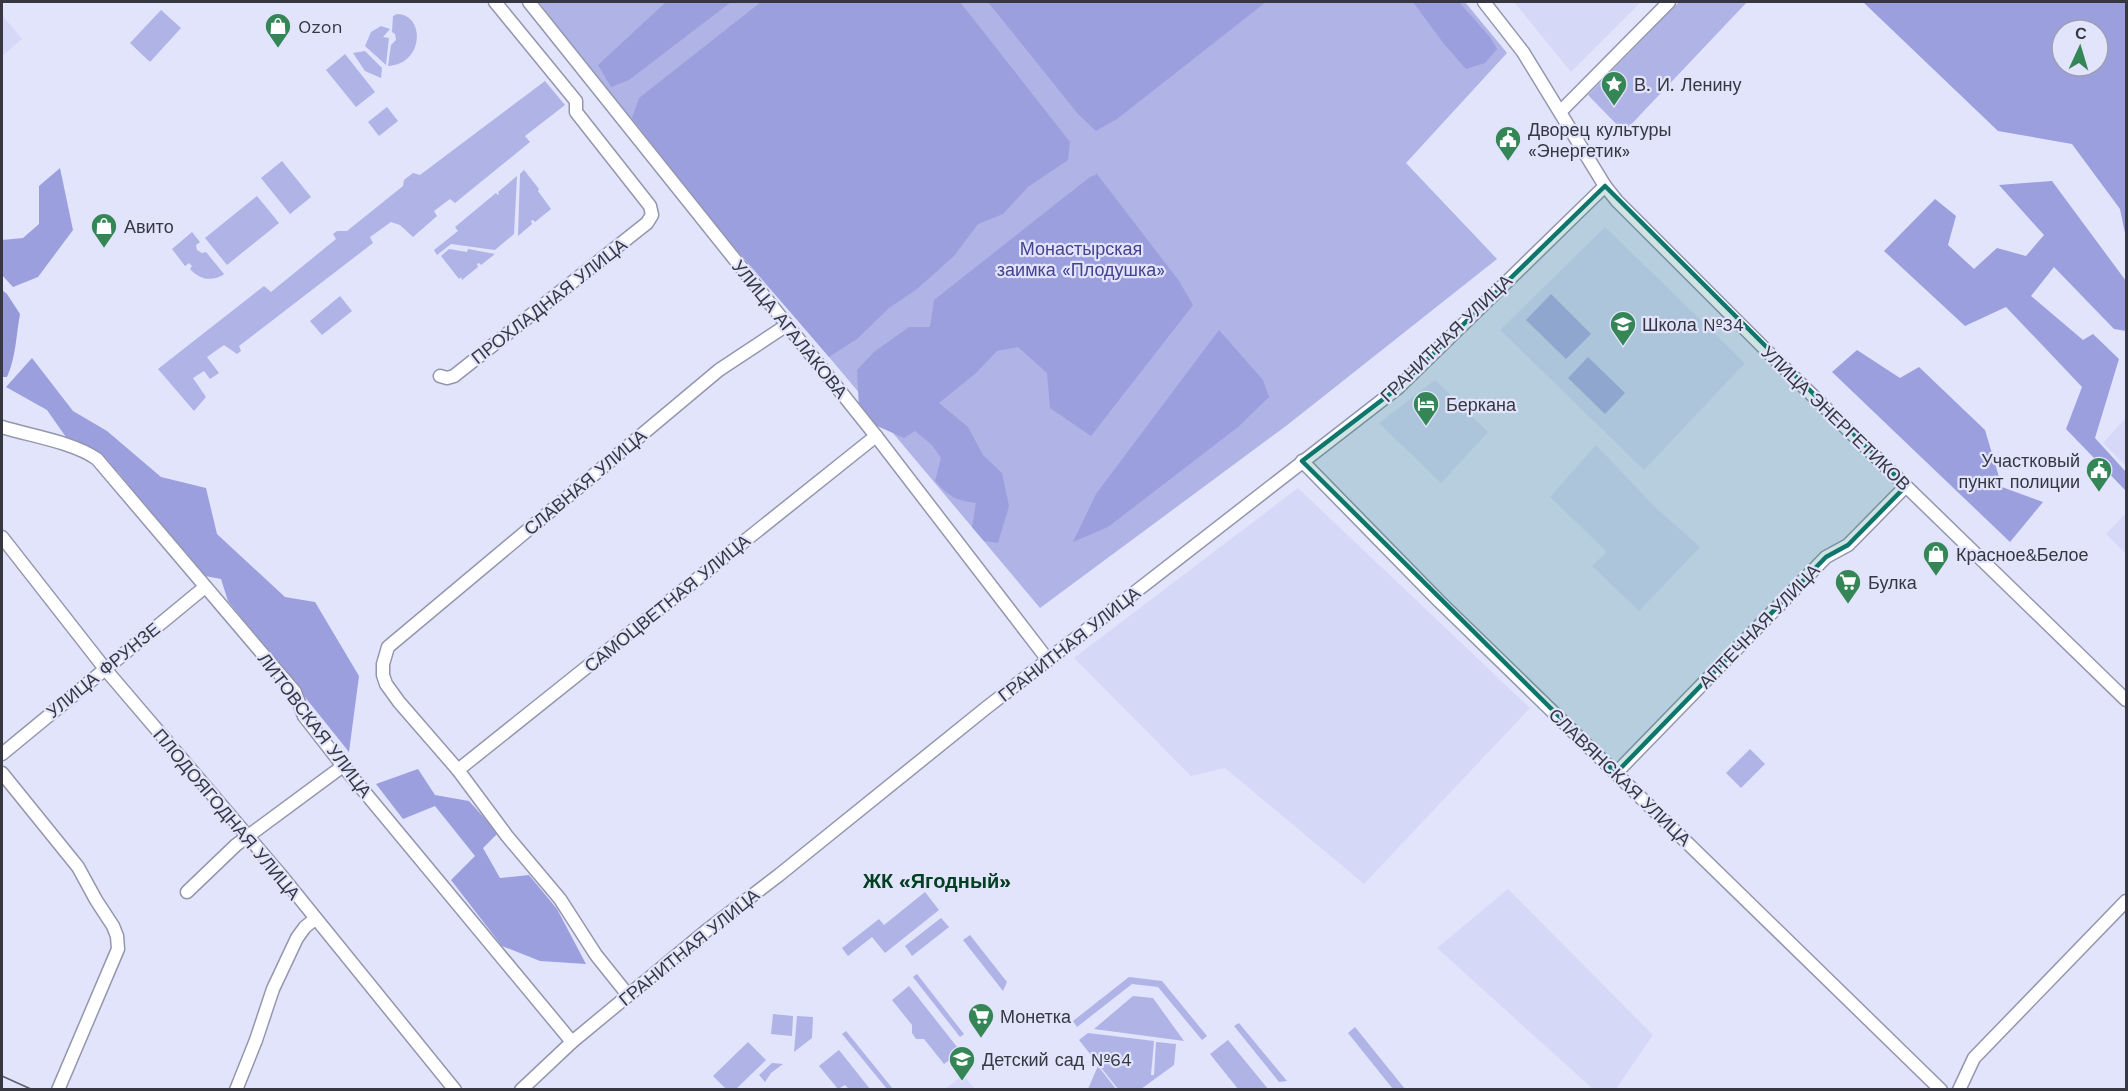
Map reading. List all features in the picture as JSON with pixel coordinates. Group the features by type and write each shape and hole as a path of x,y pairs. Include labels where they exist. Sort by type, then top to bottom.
{"street":[{"name":"ПРОХЛАДНАЯ УЛИЦА","path":"440,376 447,378 454,376 647,224 652,215 650,206 576,112 576,101 495,2"},
{"name":"УЛИЦА АГАЛАКОВА","path":"529,2 876,436 1048,660"},
{"name":"УЛИЦА ЭНЕРГЕТИКОВ","path":"1484,2 1523,52 1605,186 1630,215 2127,700"},
{"path":"1561,111 1669,2"},
{"name":"ГРАНИТНАЯ УЛИЦА","path":"521,1089 572,1042 706,931 1048,660 1399,387 1605,186"},
{"name":"СЛАВНАЯ УЛИЦА","path":"458,770 386,684 382,664 388,646 719,370 787,325"},
{"name":"ЛИТОВСКАЯ УЛИЦА","path":"2,427 74,448 97,459 295,692 304,716 343,766 572,1042"},
{"name":"САМОЦВЕТНАЯ УЛИЦА","path":"458,770 876,436"},
{"name":"СЛАВЯНСКАЯ УЛИЦА","path":"1302,461 1439,601 1941,1089"},
{"name":"АПТЕЧНАЯ УЛИЦА","path":"1616,773 1826,557 1848,545 1906,486"},
{"name":"ПЛОДОЯГОДНАЯ УЛИЦА","path":"4,546 246,837 280,874 454,1089"},
{"name":"УЛИЦА ФРУНЗЕ","path":"2,754 205,587"},
{"path":"187,892 246,837 343,766"},
{"path":"458,770 507,836 560,900 596,955 628,995"},
{"path":"2,773 78,867 96,900 114,926 117,936 118,949 58,1089"},
{"path":"1959,1089 1974,1058 2127,901"},
{"path":"236,1089 273,989 297,938 315,919"}],"highlighted area":[{"path":"1605,186 1906,486 1848,545 1826,557 1616,773 1302,461 1399,387"}],"shaded area":[{"path":"1514,2 1641,2 1571,72"},
{"path":"2,15 22,39 2,56"},
{"name":"Школа №34","path":"1605,227 1745,363 1644,470 1500,330"},
{"path":"2,290 20,314 14,354 7,377 2,377"},
{"path":"1435,380 1488,432 1441,483 1379,423"},
{"path":"2126,418 2126,466 2103,443"},
{"path":"1596,445 1655,507 1700,547 1639,611 1592,566 1607,552 1550,497"},
{"path":"1298,488 1530,708 1364,884 1225,768 1191,776 1074,658"},
{"path":"2126,513 2126,554 2106,534"},
{"path":"1508,889 1653,1035 1616,1089 1593,1089 1437,948"},
{"name":"Детский сад №64","path":"963,1075 975,1089 945,1089"}],"green space":[{"name":"Монастырская заимка «Плодушка»","path":"539,2 1465,2 1507,53 1406,163 1497,259 1286,426 1040,608 692,194 576,53"},
{"path":"666,2 731,2 629,80 611,87 598,65"},
{"path":"761,2 960,2 1070,142 1068,160 1028,187 1003,214 978,224 954,256 917,289 889,308 857,339 829,357 714,224 632,118 639,98"},
{"path":"988,2 1266,2 1117,119 1096,131 1078,114"},
{"path":"1413,2 1459,2 1490,37 1497,49 1485,63 1466,69"},
{"path":"1679,2 1747,2 1624,132 1588,95"},
{"path":"1863,2 2126,2 2126,238 2120,209 2072,144 1998,131"},
{"path":"161,10 181,28 150,62 130,43"},
{"path":"397,14 406,16 413,22 417,39 409,57 400,63 388,66 391,45 396,40 392,32 393,16"},
{"path":"381,26 390,29 383,37 389,38 386,65 365,46 371,32"},
{"path":"365,51 382,68 381,78 365,71 353,53"},
{"path":"345,54 375,92 356,107 326,70"},
{"path":"545,81 565,105 525,136 530,142 455,203 450,199 434,211 437,216 413,237 400,225 391,222 370,237 373,243 239,346 241,351 237,354 224,345 207,357 219,373 210,379 204,371 193,378 206,397 194,411 158,369 264,286 271,292 336,239 333,234 337,231 347,231 403,186 404,180 413,173 420,175"},
{"path":"387,107 398,121 379,136 368,122"},
{"path":"282,161 311,197 290,214 261,178"},
{"path":"60,168 73,230 38,277 13,287 2,275 2,240 23,238 39,224 39,186"},
{"path":"524,170 551,209 535,222 531,221 532,224 518,236 520,174"},
{"path":"1097,174 1179,281 1193,305 1091,436 1050,408 1047,373 1018,347 997,351 976,373 939,403 968,427 983,455 1002,473 1009,506 998,543 984,541 972,527 976,503 953,497 935,481 941,458 932,445 915,431 904,438 875,425 859,409 857,370 874,352 909,327 930,327 934,300 1090,177"},
{"path":"517,176 514,234 495,250 451,244 437,255 434,250 458,231 455,227 496,193 498,195 498,192"},
{"path":"2052,181 2126,281 2126,331 2114,329 2054,267 2031,296 2083,340 2093,334 2119,359 2095,438 2126,472 2125,490 2066,429 2082,387 2006,307 1965,326 1884,251 1935,199 1956,216 1948,245 1974,269 1997,248 2026,256 2044,235 1999,185"},
{"path":"257,196 279,223 227,265 205,238"},
{"path":"192,232 200,242 196,245 197,250 202,253 206,252 223,275 209,279 197,275 190,269 192,266 189,263 185,266 172,249"},
{"path":"449,249 467,252 468,249 495,254 481,265 477,264 478,267 462,280 441,256"},
{"path":"1551,294 1591,334 1566,359 1526,320"},
{"path":"340,296 352,311 322,335 310,321"},
{"path":"1219,330 1263,380 1269,397 1238,427 1108,527 1073,542 1096,494"},
{"path":"1857,350 1900,378 1919,367 1985,430 2002,487 2043,502 2010,542 1832,372"},
{"path":"1588,357 1625,393 1605,414 1568,378"},
{"path":"32,358 73,411 107,431 161,477 206,488 217,534 285,597 315,602 359,676 349,752 228,601 221,579 200,575 118,472 68,440 47,410 6,387"},
{"path":"1750,749 1765,764 1741,788 1726,773"},
{"path":"418,769 435,795 469,801 498,833 483,848 500,878 529,875 557,909 586,964 540,961 502,946 451,880 475,856 435,806 403,819 376,784"},
{"path":"925,892 939,910 885,953 872,937 848,956 842,948 879,919 884,925"},
{"path":"941,918 949,927 912,956 905,946"},
{"path":"970,935 1007,982 1003,991 963,940"},
{"path":"917,974 964,1034 960,1037 913,977"},
{"path":"1129,977 1162,981 1207,1036 1202,1040 1158,987 1132,984 1077,1027 1073,1021"},
{"path":"909,986 961,1052 944,1064 924,1039 916,1039 912,1033 912,1025 892,1000"},
{"path":"1133,996 1153,998 1184,1041 1094,1029"},
{"path":"773,1014 793,1016 792,1036 771,1034"},
{"path":"797,1016 813,1017 812,1038 794,1052"},
{"path":"1239,1023 1287,1081 1279,1082 1234,1026"},
{"path":"1355,1027 1405,1089 1393,1089 1348,1033"},
{"path":"846,1031 893,1089 887,1089 842,1034"},
{"path":"1088,1033 1154,1041 1151,1075 1154,1075 1156,1042 1176,1044 1174,1065 1141,1089 1118,1089 1079,1040"},
{"path":"1228,1040 1268,1089 1238,1089 1210,1054"},
{"path":"748,1042 766,1060 736,1089 726,1089 713,1076"},
{"path":"839,1050 870,1089 849,1089 845,1085 838,1089 819,1066"},
{"path":"772,1063 783,1064 771,1073 765,1082 759,1075"},
{"path":"1098,1066 1116,1089 1088,1089"}],"tram line":[{"path":"2,1076 33,1090"}],"place":[{"name":"Ozon","path":"278,49"},
{"name":"В. И. Ленину","path":"1614,107"},
{"name":"Дворец культуры «Энергетик»","path":"1508,162"},
{"name":"Авито","path":"104,249"},
{"name":"Школа №34","path":"1623,347"},
{"name":"Беркана","path":"1426,427"},
{"name":"Участковый пункт полиции","path":"2099,493"},
{"name":"Красное&Белое","path":"1936,577"},
{"name":"Булка","path":"1848,605"},
{"name":"Монетка","path":"981,1039"},
{"name":"Детский сад №64","path":"962,1082"}],"district":[{"name":"ЖК «Ягодный»","path":"937,881"}]}
